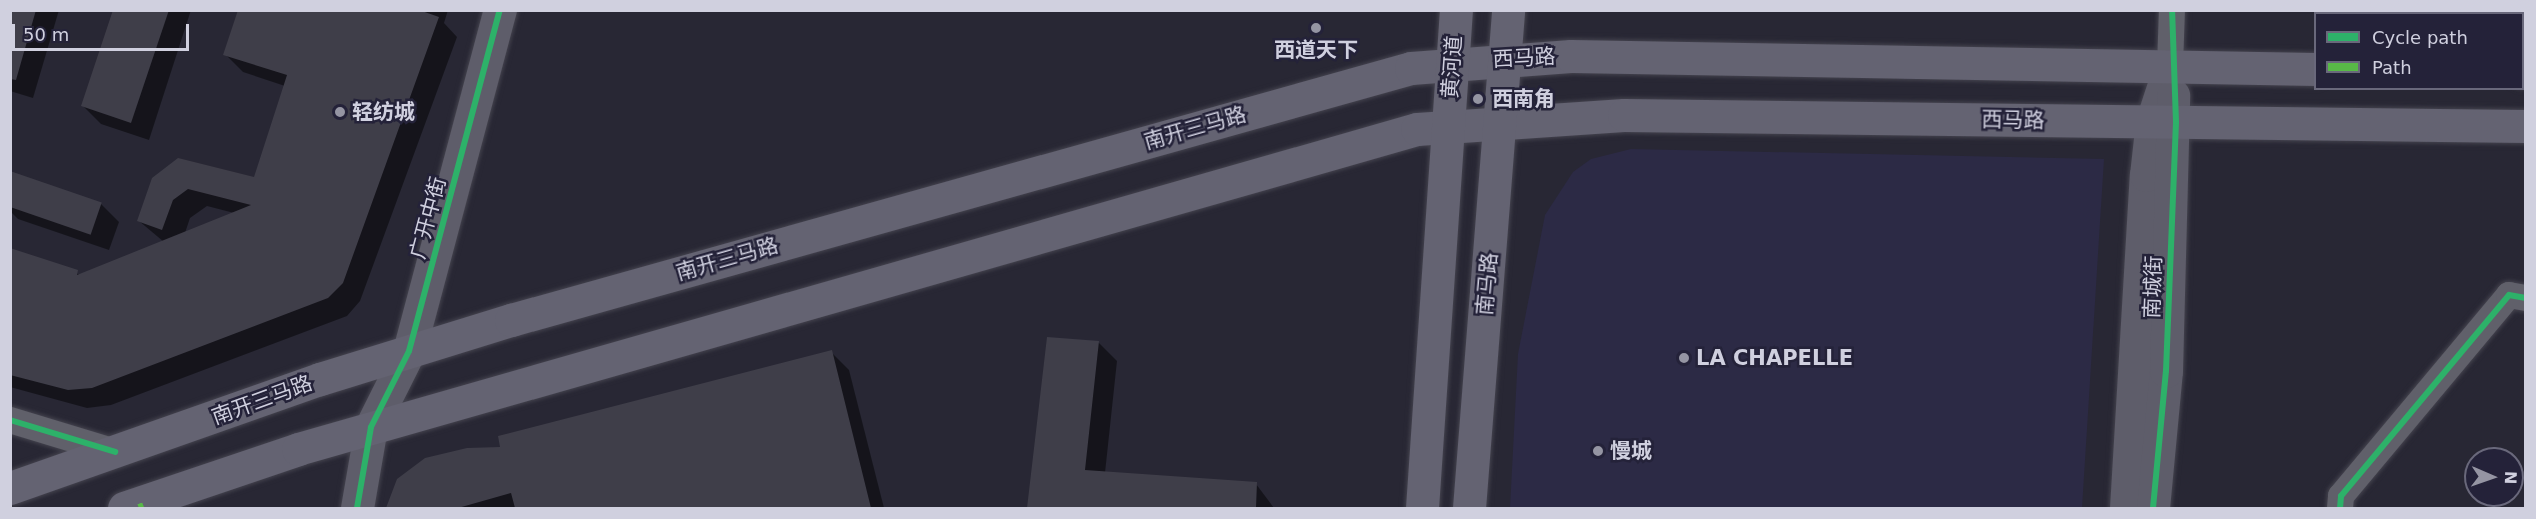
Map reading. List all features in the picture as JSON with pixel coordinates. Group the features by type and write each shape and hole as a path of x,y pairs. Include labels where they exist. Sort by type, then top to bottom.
{"main road":[{"name":"黄河道","path":"1449,124 1456,10"},
{"path":"1504,59 1508,10"},
{"name":"西马路","path":"1453,62 1504,59 2314,69"},
{"name":"南马路","path":"1469,508 1504,59"},
{"name":"南开三马路","path":"10,488 409,351 1351,84 1453,62"},
{"name":"西马路","path":"1501,119 1624,116 2526,126"},
{"path":"135,507 371,427 1333,149 1449,124 1501,119"},
{"path":"1422,508 1449,124"}],"street":[{"name":"广开中街","path":"357,508 371,427 409,351 500,10"},
{"path":"2170,66 2172,10"},
{"name":"南城街","path":"2126,508 2170,66"},
{"name":"南城街","path":"2153,508 2166,371 2164,122"},
{"path":"2340,508 2341,496 2509,295 2526,298"},
{"path":"10,420 115,452"}],"shaded area":[{"path":"1631,149 2104,159 2082,508 1510,508 1518,354 1545,215 1573,172 1591,159"}],"building":[{"path":"10,10 36,10 16,80 10,79"},
{"path":"113,10 169,10 131,123 81,106"},
{"name":"轻纺城","path":"238,10 419,10 439,17 343,283 328,298 92,388 68,390 10,375 10,248 78,270 77,275 251,205 188,189 173,200 162,230 137,221 152,178 178,158 254,177 287,75 223,55"},
{"path":"10,171 102,203 91,235 10,207"},
{"path":"1047,337 1099,341 1085,470 1257,482 1256,508 1027,508"},
{"path":"832,350 871,508 515,508 511,493 458,508 386,508 397,479 425,458 467,448 500,447 498,436"}],"marked path":[{"path":"140,503 142,508"}],"cycle path":[{"path":"357,508 371,427 409,351 500,10"},
{"path":"2153,508 2166,371 2176,122 2172,10"},
{"path":"2340,508 2341,496 2509,295 2526,298"},
{"path":"10,420 115,452"}],"place":[{"name":"西道天下","path":"1316,28"},
{"name":"西南角","path":"1478,99"},
{"name":"轻纺城","path":"340,112"},
{"name":"LA CHAPELLE","path":"1684,358"},
{"name":"慢城","path":"1598,451"}]}
